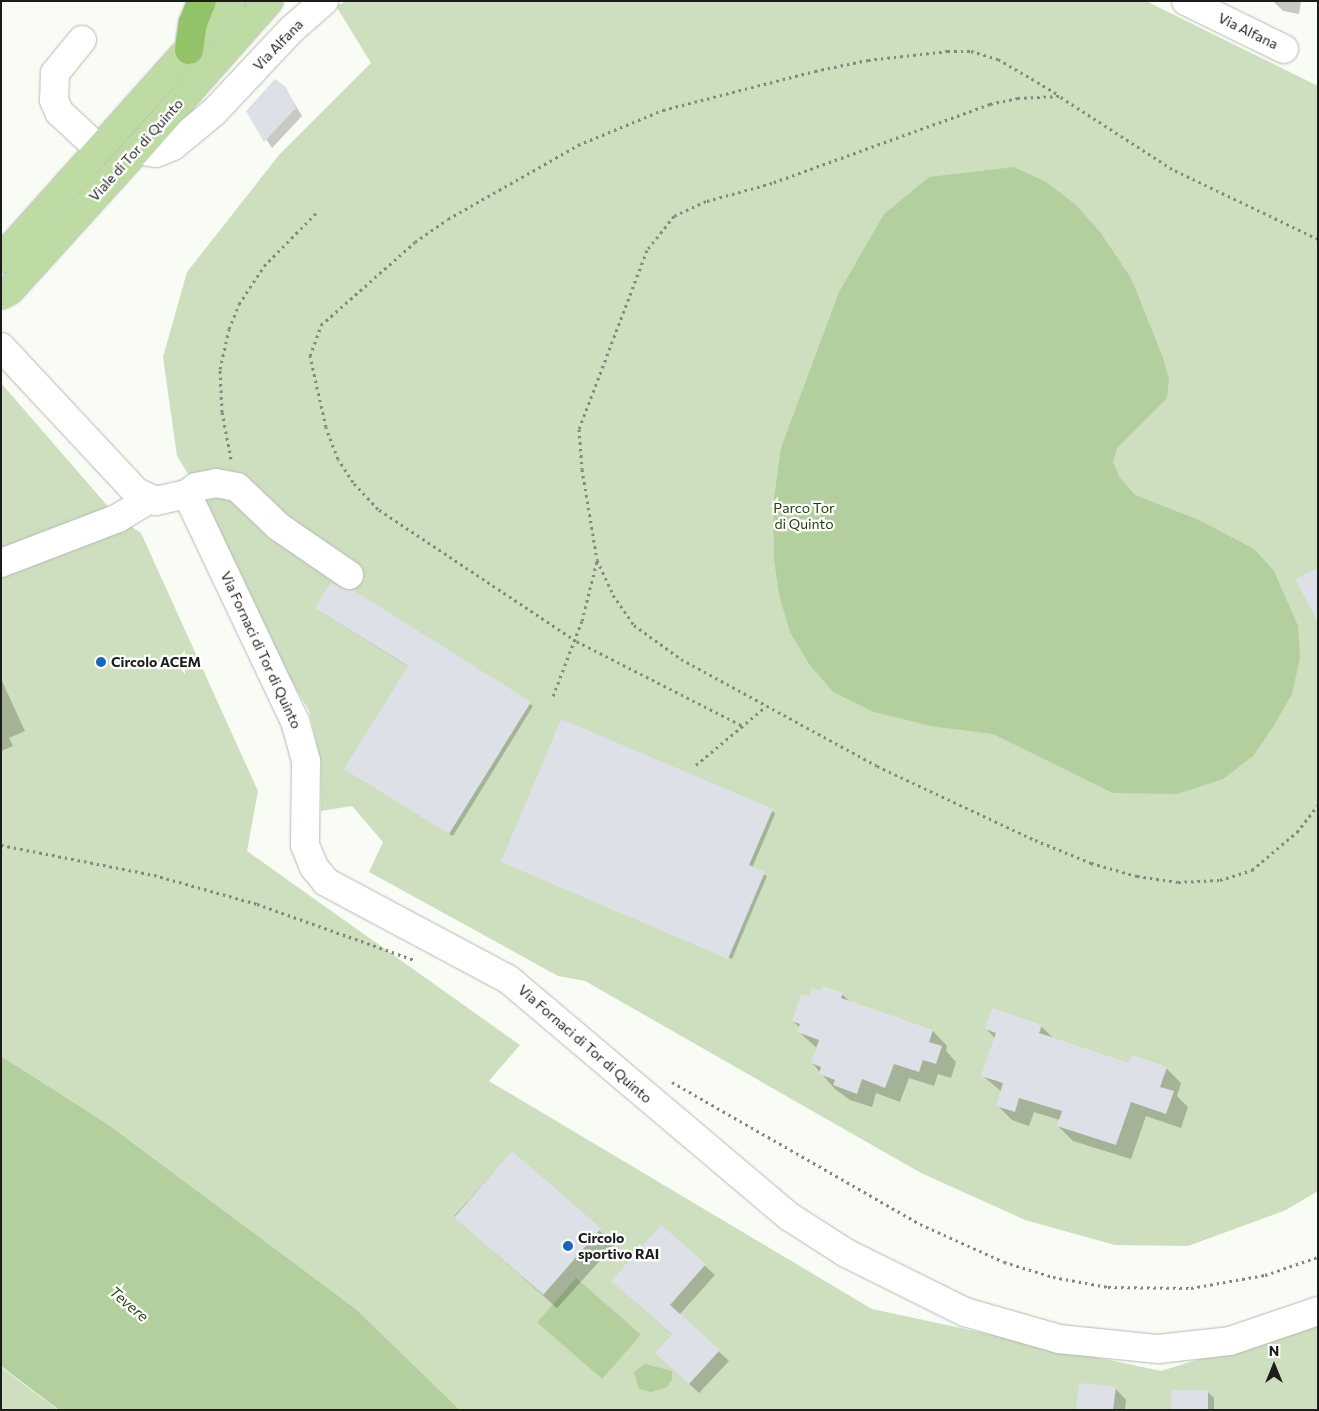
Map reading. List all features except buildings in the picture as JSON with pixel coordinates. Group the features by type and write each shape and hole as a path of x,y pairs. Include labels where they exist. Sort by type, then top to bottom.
{"highway":[{"path":"189,50 193,24 202,1"}],"main road":[{"name":"Viale di Tor di Quinto","path":"1,259 232,1"},
{"name":"Viale di Tor di Quinto","path":"1,296 137,150 269,1"}],"street":[{"name":"Via Alfana","path":"137,150 156,153 172,146 235,91 291,30 324,1"},
{"name":"Via Alfana","path":"1186,1 1284,49"},
{"path":"82,40 55,73 54,100 59,112 99,150"},
{"path":"190,89 208,96 235,91"},
{"path":"1,347 136,492 148,500"},
{"path":"1,563 118,518 148,500 162,500 188,494 196,487 216,483 237,487 279,527 349,575"},
{"name":"Via Fornaci di Tor di Quinto","path":"188,494 295,721 306,761 305,845 314,867 326,882 513,982 790,1217 846,1253 965,1312 1059,1339 1158,1349 1230,1341 1318,1311"}],"path":[{"path":"741,725 576,641 505,592 417,538 378,510 353,482 338,459 326,427 311,372 312,343 321,325 415,242 448,219 578,145 663,110 832,67 948,51 971,51 998,59 1060,96 1172,169 1318,239"},
{"path":"1060,96 1018,98 990,104 772,183 706,200 674,216 647,250 579,429 582,469 597,560 613,595 634,625 674,655 877,766 1035,840 1091,863 1136,876 1178,882 1220,880 1252,870 1297,832 1318,805"},
{"path":"237,487 221,394 220,369 229,329 239,304 264,266 316,214"},
{"path":"553,696 576,641 597,560"},
{"path":"696,765 741,725 766,706"},
{"path":"1,844 126,869 257,904 424,964"},
{"path":"665,1078 920,1224 1004,1262 1053,1277 1108,1287 1191,1288 1266,1275 1318,1257"}],"green space":[{"name":"Parco Tor di Quinto","path":"348,1 1146,1 1318,86 1318,1191 1286,1210 1188,1246 1115,1245 1025,1220 921,1173 585,981 558,976 369,872 383,842 352,806 321,811 321,763 309,711 268,641 196,487 177,456 163,357 187,272 279,155 371,63 336,6"},
{"path":"1,383 118,518 141,533 258,791 247,851 520,1045 489,1081 872,1309 1161,1371 1318,1322 1318,1410 460,1410 356,1309 106,1123 1,1056"},
{"path":"1,1367 58,1410 1,1410"}],"water":[{"path":"1014,167 1046,182 1075,204 1100,232 1131,278 1163,358 1169,379 1167,398 1117,448 1113,462 1120,478 1135,495 1199,520 1254,549 1274,571 1298,626 1300,658 1292,694 1253,756 1223,779 1177,794 1113,793 993,734 931,726 874,712 833,692 809,664 790,632 779,595 774,559 773,506 781,448 839,292 884,214 929,177"},
{"name":"Tevere","path":"1,1056 106,1123 356,1309 460,1410 59,1410 1,1366"},
{"path":"576,1278 641,1334 602,1379 537,1323"},
{"path":"645,1364 672,1371 672,1379 667,1387 651,1392 639,1389 634,1372"}],"place":[{"name":"Circolo ACEM","path":"101,662"},
{"name":"Circolo sportivo RAI","path":"568,1246"}]}
